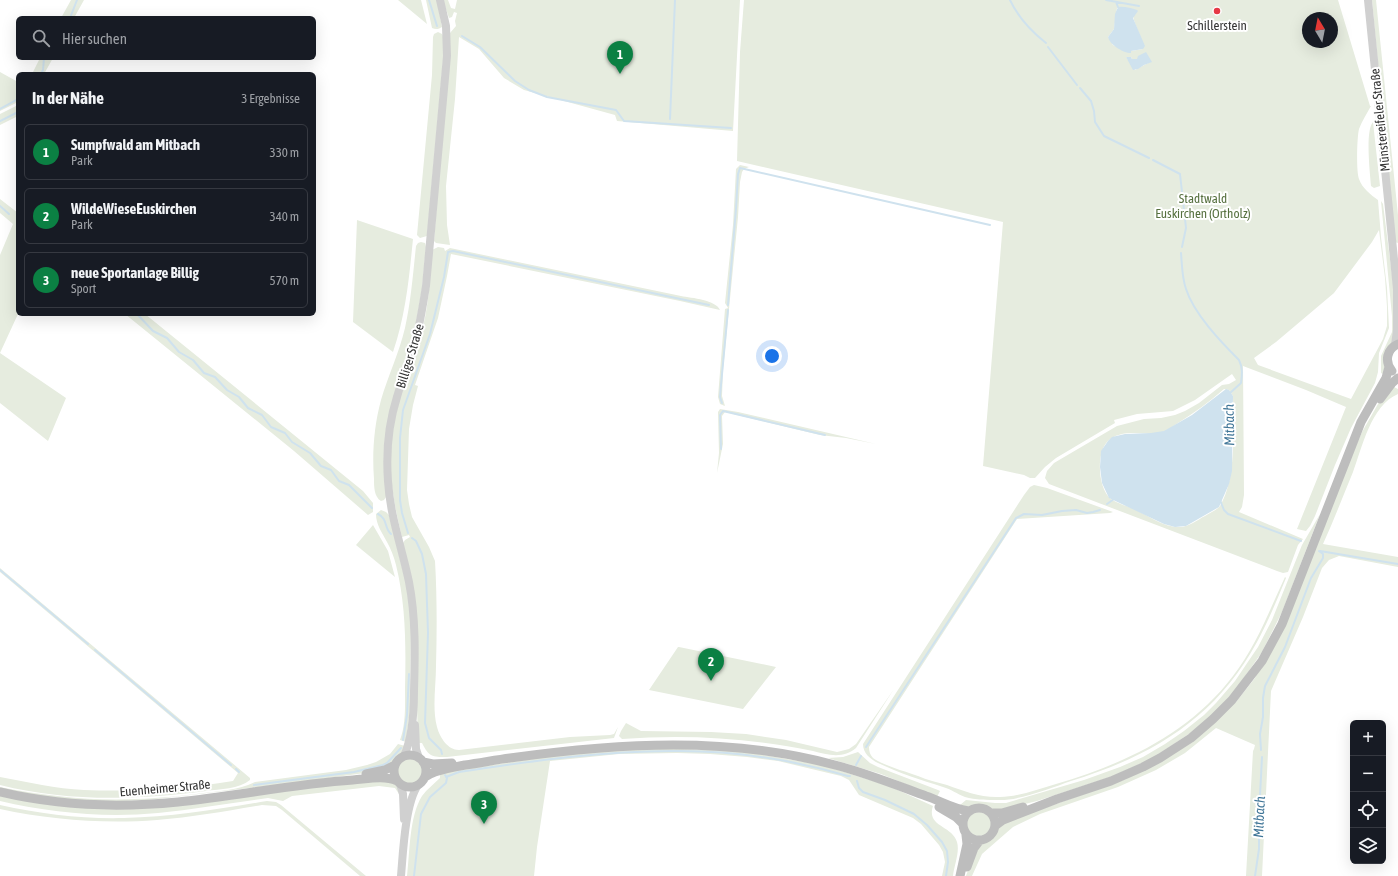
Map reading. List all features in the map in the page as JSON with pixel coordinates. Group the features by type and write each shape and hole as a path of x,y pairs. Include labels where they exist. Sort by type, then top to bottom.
{"main road":[{"path":"1397,344 1388,354 1387,360 1389,367 1398,375"},
{"path":"966,835 973,839 985,839 990,836 995,826 1003,820 1127,774 1148,764 1191,738 1232,700 1262,661 1282,624 1361,422 1387,376 1389,367"},
{"path":"1358,432 1384,392 1398,378"},
{"path":"493,760 438,771 425,777 418,785 409,787 399,783 394,774 395,765 399,759 404,756 412,755 421,760 437,764 493,760 617,746 676,744 721,746 769,751 819,760 864,773 927,796 956,809 969,811"},
{"path":"421,760 426,770 425,777"},
{"name":"Euenheimer Straße","path":"0,792 65,803 124,805 179,802 333,781 382,771 395,765"},
{"name":"Euenheimer Straße","path":"333,781 386,778 399,783"},
{"path":"910,790 953,815 962,823"},
{"path":"991,813 1002,812 1057,799"},
{"path":"960,876 967,844 962,823 965,815 975,808 986,809 991,813 995,826"},
{"path":"964,876 974,848 980,840"}],"street":[{"name":"Billiger Straße","path":"421,760 416,750 414,710 415,645 412,603 391,505 387,457 389,432 393,412 418,332 426,286 447,56 446,26 440,0"},
{"name":"Münstereifeler Straße","path":"1368,0 1398,292 1397,344"},
{"name":"Billiger Straße","path":"404,756 407,748 414,710"},
{"path":"399,783 403,794 404,834 401,876"},
{"path":"404,834 412,795 418,785"}],"green space":[{"path":"71,0 84,0 75,16 62,16"},
{"path":"398,0 421,0 427,24"},
{"path":"426,0 437,0 442,27 436,29 432,28"},
{"path":"443,0 448,0 451,8 455,9 457,0 740,0 733,131 617,121 615,115 524,90 504,78 479,49 459,37 455,99 446,186 447,225 450,245 436,243 434,241 450,33 456,26 455,21 457,13 454,12 452,17 449,18"},
{"name":"Stadtwald Euskirchen (Ortholz)","path":"744,0 1338,0 1371,106 1359,129 1357,169 1359,179 1364,188 1378,200 1387,288 1389,328 1379,353 1378,372 1375,383 1351,428 1315,516 1306,531 1297,529 1346,407 1243,366 1244,495 1242,507 1239,512 1303,539 1298,545 1288,572 1283,573 1277,571 1049,484 1045,478 1047,471 1054,463 1117,426 1144,419 1175,415 1185,411 1199,403 1222,385 1229,384 1236,380 1232,374 1195,400 1173,411 1137,414 1114,420 1115,423 1056,458 1035,478 983,466 1003,222 737,161 740,52","holes":["1121,7 1133,16 1142,41 1143,49 1131,51 1131,53 1113,45 1108,37 1114,29 1117,8","1126,57 1131,57 1132,59 1137,59 1148,63 1135,70","1379,230 1385,278 1387,326 1383,339 1351,399 1258,365 1254,358 1276,342 1334,293 1372,242","1224,389 1229,390 1233,396 1233,452 1229,481 1219,507 1190,525 1174,527 1163,524 1111,499 1103,488 1100,471 1101,455 1103,447 1107,442 1118,435 1164,432 1190,415"]},
{"path":"1372,0 1376,0 1398,215 1398,243 1395,242"},
{"path":"438,32 443,36 443,61 427,236 420,238 417,235 432,75 433,37 434,34"},
{"path":"39,60 52,60 45,72 33,72"},
{"path":"0,72 16,81 16,103 0,111"},
{"path":"16,106 16,117 0,125 0,114"},
{"path":"1373,122 1380,186 1374,188 1371,186 1369,152 1369,134"},
{"path":"740,165 749,167 744,169 742,172 740,182 723,370 722,396 725,406 720,404 718,397 725,309 728,308 725,303 733,225 736,169"},
{"path":"0,199 16,211 17,316 0,353 0,255 13,224 0,213"},
{"path":"1381,201 1383,204 1393,283 1395,335 1385,367 1385,375 1381,373 1381,356 1392,332 1392,316"},
{"path":"357,220 413,239 404,310 393,352 353,322"},
{"path":"421,242 425,243 426,247 422,289 413,339 395,392 386,497 381,501 377,497 374,485 373,449 375,430 381,400 405,328 416,246"},
{"path":"438,247 444,248 445,251 450,248 703,300 714,304 720,310 451,254 438,318 415,385 418,386 409,429 407,490 412,517 435,561 437,626 434,705 437,727 440,735 448,746 459,750 570,737 610,735 614,734 618,727 614,738 447,757 438,757 429,754 422,743 418,743 418,655 403,543 410,537 409,535 402,537 399,525 392,489 390,452 396,414 423,326 429,294 432,250"},
{"path":"127,316 147,316 363,491 373,503 373,512 368,515 294,451"},
{"path":"0,353 66,398 48,441 0,403"},
{"path":"1392,386 1398,389 1398,394 1381,407 1374,417 1323,544 1398,557 1398,567 1339,556 1329,560 1322,568 1303,617 1271,691 1262,876 1246,876 1253,751 1255,745 1216,728 1185,753 1156,770 1118,787 1040,814 1013,827 982,854 972,876 966,876 977,849 982,844 993,838 998,828 1008,821 1126,779 1236,702 1255,678 1362,432 1378,404"},
{"path":"720,409 876,444 820,435 725,412 722,416 723,444 717,473 719,453 718,412"},
{"path":"1034,485 1047,488 1113,512 1017,519 869,747 871,756 877,761 925,779 966,792 993,797 1007,797 1021,794 1106,767 1154,744 1176,730 1196,715 1216,696 1233,676 1249,652 1262,628 1285,577 1286,578 1261,634 1241,669 1222,692 1201,713 1179,731 1155,746 1101,771 1035,794 1006,800 969,798 946,788 894,770 872,760 864,750 863,744 1024,495 1030,487"},
{"path":"381,510 389,515 407,587 411,625 410,709 406,742 400,740 405,708 404,611 395,562 390,547 377,522 376,514"},
{"path":"1320,514 1282,612 1262,652 1234,692 1212,715 1189,734 1151,759 1113,776 1037,801 1001,810 977,804 968,807 960,805 966,800 1006,803 1084,780 1120,767 1143,757 1165,744 1204,715 1235,681 1258,647 1272,620 1302,545"},
{"path":"373,525 388,551 395,577 356,545"},
{"path":"0,568 250,778 250,780 235,787 223,789 129,798 77,797 25,791 0,785 0,777 52,787 121,791 196,786 233,781 238,773 0,572"},
{"path":"678,647 776,667 743,709 649,690"},
{"path":"894,689 856,748 846,754 841,755 830,755 742,740 694,737 622,739 619,736 626,723 641,731 746,734 786,740 837,752 849,749 856,744"},
{"path":"398,744 405,746 402,752 389,765 365,773 148,800 101,802 39,796 0,788 74,798 145,799 170,797 234,789 255,782 346,770 376,762 390,754"},
{"path":"650,748 741,751 822,765 889,786 933,806 933,818 954,836 957,842 957,855 953,876 942,876 945,862 943,852 921,824 913,818 859,795 849,780 841,776 778,761 710,754 677,753 619,754 550,761 534,876 407,876 412,824 418,804 422,796 440,778 440,773 558,755"},
{"path":"858,752 870,763 878,767 940,791 937,797 881,774 828,758 843,757"},
{"path":"410,758 419,762 423,771 419,780 410,784 401,780 397,771 401,762"},
{"path":"387,781 397,786 401,797 395,788 379,786 292,796 283,801 268,798 158,813 118,815 98,815 39,809 0,801 0,796 76,808 355,782"},
{"path":"267,801 276,802 281,805 366,876 360,876 276,806 262,805 170,819 118,822 39,816 0,809 0,805 62,815 93,818 124,818 214,810"},
{"path":"979,812 984,813 990,819 990,829 984,835 979,836 974,835 968,829 967,824 968,819 974,813"}],"water":[{"path":"1118,7 1128,7 1138,11 1133,18 1145,46 1143,49 1131,51 1131,53 1124,52 1117,48 1109,40 1108,37 1114,29 1115,14"},
{"path":"1146,52 1152,62 1133,70 1126,57 1137,59 1138,56"},
{"path":"1226,389 1229,390 1233,396 1232,471 1229,484 1219,507 1186,526 1175,527 1164,524 1109,498 1102,483 1100,467 1101,451 1112,437 1125,434 1164,431 1192,415"}],"waterway":[{"path":"71,16 77,0"},
{"path":"429,0 437,26"},
{"path":"670,119 675,0"},
{"name":"Mitbach","path":"1010,0 1025,23 1046,43"},
{"path":"1106,0 1139,6"},
{"path":"1116,2 1118,7"},
{"path":"462,36 480,47 515,81 529,90 547,97 616,110 624,121 731,128"},
{"name":"Mitbach","path":"1048,47 1077,85"},
{"path":"42,72 44,60"},
{"name":"Mitbach","path":"1080,88 1091,101 1095,122 1104,136 1149,158"},
{"path":"0,109 16,100"},
{"path":"0,121 16,113"},
{"name":"Mitbach","path":"1153,160 1180,174 1186,228 1182,247"},
{"path":"728,305 738,174 740,168 990,225"},
{"path":"0,206 9,214"},
{"path":"408,533 400,500 400,438 403,410 430,334 444,277 448,252 453,251 709,305"},
{"name":"Mitbach","path":"1181,253 1182,271 1186,289 1195,308 1224,345 1239,360 1242,372 1241,383 1230,393"},
{"path":"722,403 720,397 728,310"},
{"path":"139,316 153,331 167,338 179,352 193,360 204,373 215,377 227,390 239,397 248,408 262,415 271,427 285,433 292,442 310,453 321,466 331,470 339,481 349,485 372,508"},
{"path":"721,449 720,415 723,411 825,435"},
{"path":"1107,504 1114,499"},
{"name":"Mitbach","path":"1220,500 1224,510 1228,514 1301,541"},
{"path":"866,747 1016,518 1024,514 1042,515 1076,510 1087,513 1100,510"},
{"path":"378,514 385,521 387,529 391,534"},
{"path":"412,538 416,541 422,554 426,574 428,633 425,723 429,738 441,750 442,754"},
{"name":"Mitbach","path":"1261,750 1260,734 1263,717 1263,698 1265,686 1285,647 1311,578 1323,558 1323,554 1319,551"},
{"path":"1320,551 1398,564"},
{"path":"0,570 88,644"},
{"path":"95,650 231,765"},
{"path":"403,740 407,715 409,674"},
{"path":"254,785 354,772 383,765 387,763 401,748"},
{"path":"446,777 459,772 569,757 652,751 701,751 744,755 807,765 850,776"},
{"path":"856,765 861,756"},
{"name":"Mitbach","path":"1255,876 1259,849 1262,757"},
{"path":"236,769 239,772"},
{"path":"414,876 421,814 430,797 446,783 447,778 445,775"},
{"path":"857,781 859,788 863,792 885,800 914,814 927,825 942,842 947,851 948,862 946,876"}],"place":[{"name":"Schillerstein","path":"1217,11"},
{"name":"Sumpfwald am Mitbach","path":"620,74"},
{"name":"WildeWieseEuskirchen","path":"711,681"},
{"name":"neue Sportanlage Billig","path":"484,824"}]}
